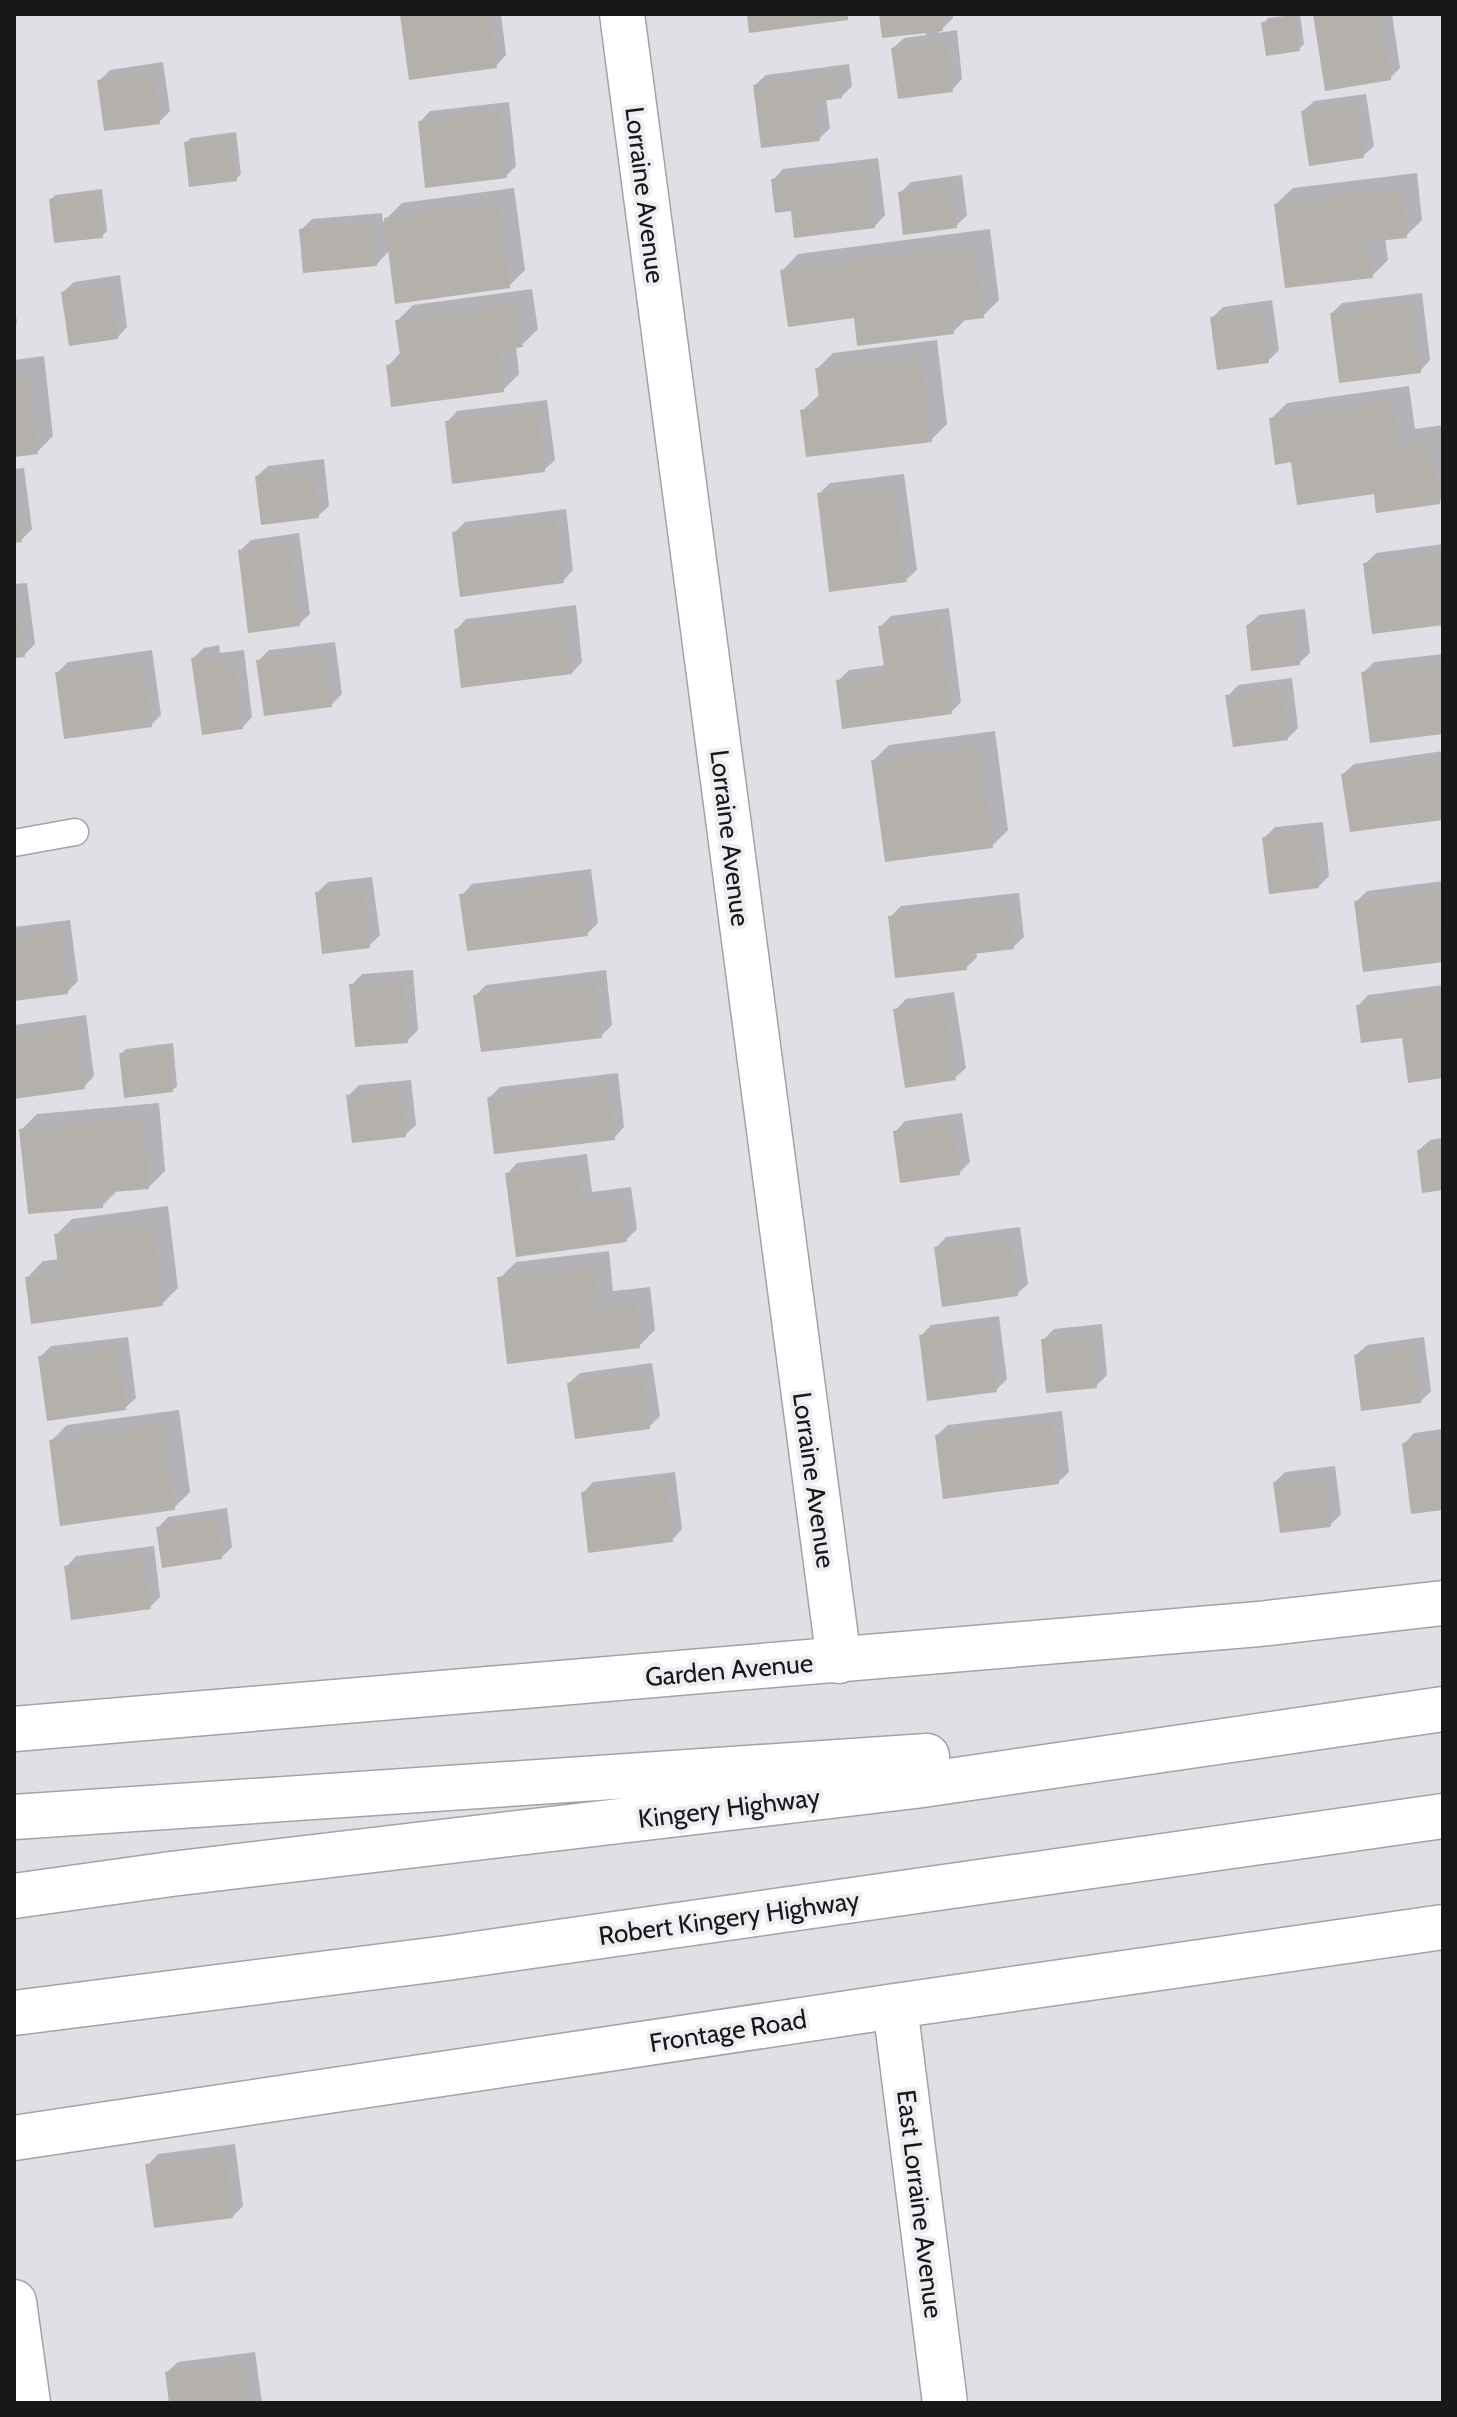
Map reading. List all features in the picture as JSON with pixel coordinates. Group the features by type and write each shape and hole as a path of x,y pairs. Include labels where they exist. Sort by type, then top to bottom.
{"main road":[{"name":"Lorraine Avenue","path":"622,14 839,1661"},
{"name":"Garden Avenue","path":"14,1729 1259,1624 1443,1603"},
{"name":"Kingery Highway","path":"14,1896 171,1874 915,1786 1443,1709"},
{"path":"14,1817 1276,1733"},
{"name":"Robert Kingery Highway","path":"14,2013 447,1958 1443,1816"},
{"name":"Frontage Road","path":"14,2138 1443,1927"},
{"path":"14,2035 447,1958"},
{"name":"East Lorraine Avenue","path":"895,2006 945,2403"},
{"path":"14,2302 28,2403"}],"lane":[{"path":"14,843 75,832"}],"building":[{"path":"489,14 497,68 409,80 400,15"},
{"path":"747,14 848,14 848,20 749,33"},
{"path":"879,14 941,14 943,31 882,38"},
{"path":"1313,14 1381,14 1391,80 1325,91"},
{"path":"1296,17 1300,51 1266,56 1261,22"},
{"path":"946,40 953,92 898,99 891,48"},
{"path":"153,72 160,124 104,131 97,80"},
{"path":"839,73 842,98 815,102 820,141 761,148 753,85"},
{"path":"1356,103 1364,158 1309,166 1301,111"},
{"path":"499,111 507,178 425,188 418,121"},
{"path":"232,136 237,181 189,187 184,142"},
{"path":"868,167 875,228 794,238 791,211 775,213 771,179"},
{"path":"952,185 957,228 903,235 898,192"},
{"path":"1401,188 1407,238 1368,242 1373,278 1285,288 1274,204"},
{"path":"98,193 103,238 54,243 49,199"},
{"path":"499,203 510,288 395,304 384,218"},
{"path":"372,222 377,266 303,273 299,229"},
{"path":"974,244 984,318 953,322 954,334 857,346 854,318 788,327 780,270"},
{"path":"110,285 118,339 69,346 61,292"},
{"path":"1412,302 1421,373 1339,383 1330,313"},
{"path":"517,304 523,347 499,350 504,392 391,407 386,365 401,363 395,320"},
{"path":"1262,310 1269,363 1217,370 1210,317"},
{"path":"921,355 932,442 806,457 800,410 820,407 815,368"},
{"path":"29,371 38,454 14,457 14,373"},
{"path":"1393,401 1399,444 1431,439 1440,504 1376,513 1374,494 1297,505 1291,462 1275,465 1269,418"},
{"path":"537,409 545,472 452,484 445,421"},
{"path":"313,469 319,518 261,525 255,476"},
{"path":"894,484 907,582 829,592 817,493"},
{"path":"14,496 22,542 14,543"},
{"path":"555,519 564,583 460,597 452,532"},
{"path":"289,543 300,626 248,633 238,550"},
{"path":"1443,553 1443,625 1372,634 1363,563"},
{"path":"14,588 25,657 14,658"},
{"path":"565,614 572,674 461,688 454,629"},
{"path":"939,618 952,714 842,729 836,680 885,674 878,626"},
{"path":"1295,619 1300,665 1251,671 1246,625"},
{"path":"325,651 332,707 264,716 256,660"},
{"path":"209,655 210,662 234,659 243,729 202,735 191,658"},
{"path":"142,660 152,727 64,739 55,672"},
{"path":"1443,662 1443,734 1370,743 1361,672"},
{"path":"1281,688 1288,740 1233,747 1225,695"},
{"path":"980,746 993,848 885,862 871,760"},
{"path":"1443,760 1443,820 1350,832 1341,774"},
{"path":"1312,832 1319,888 1269,894 1262,837"},
{"path":"581,879 588,936 467,951 459,894"},
{"path":"362,887 370,948 322,954 315,892"},
{"path":"1437,890 1443,962 1363,972 1354,901"},
{"path":"1008,902 1014,949 965,955 967,970 895,978 888,916"},
{"path":"60,929 68,994 14,1001 14,935"},
{"path":"403,980 408,1043 355,1047 349,984"},
{"path":"595,980 602,1038 481,1052 473,995"},
{"path":"1443,993 1443,1078 1408,1083 1402,1038 1361,1043 1356,1005"},
{"path":"944,1002 956,1080 905,1088 893,1009"},
{"path":"76,1025 85,1089 14,1099 14,1033"},
{"path":"169,1047 173,1092 124,1098 119,1053"},
{"path":"608,1083 615,1140 494,1154 487,1097"},
{"path":"401,1089 406,1137 352,1143 346,1095"},
{"path":"144,1118 149,1189 102,1193 103,1208 28,1214 19,1129"},
{"path":"952,1122 960,1175 900,1183 893,1131"},
{"path":"1443,1146 1443,1190 1422,1193 1417,1150"},
{"path":"577,1164 582,1202 621,1197 627,1242 516,1257 505,1173"},
{"path":"152,1221 163,1306 31,1324 25,1277 59,1272 54,1234"},
{"path":"1010,1237 1018,1296 942,1307 934,1247"},
{"path":"594,1266 598,1306 635,1302 640,1348 507,1364 497,1277"},
{"path":"989,1326 997,1392 927,1401 919,1335"},
{"path":"1092,1334 1097,1388 1046,1393 1041,1339"},
{"path":"118,1346 126,1410 47,1421 38,1356"},
{"path":"1413,1347 1421,1403 1361,1411 1354,1355"},
{"path":"642,1372 650,1429 575,1439 567,1383"},
{"path":"1051,1420 1059,1484 943,1499 935,1435"},
{"path":"163,1425 175,1510 60,1526 49,1440"},
{"path":"1443,1438 1443,1510 1411,1514 1402,1443"},
{"path":"1325,1476 1331,1527 1280,1533 1273,1482"},
{"path":"665,1481 673,1542 588,1553 581,1492"},
{"path":"217,1518 222,1559 162,1568 156,1527"},
{"path":"143,1555 151,1609 71,1620 64,1566"},
{"path":"225,2154 233,2218 154,2228 145,2164"},
{"path":"245,2362 250,2403 169,2403 165,2372"}]}
